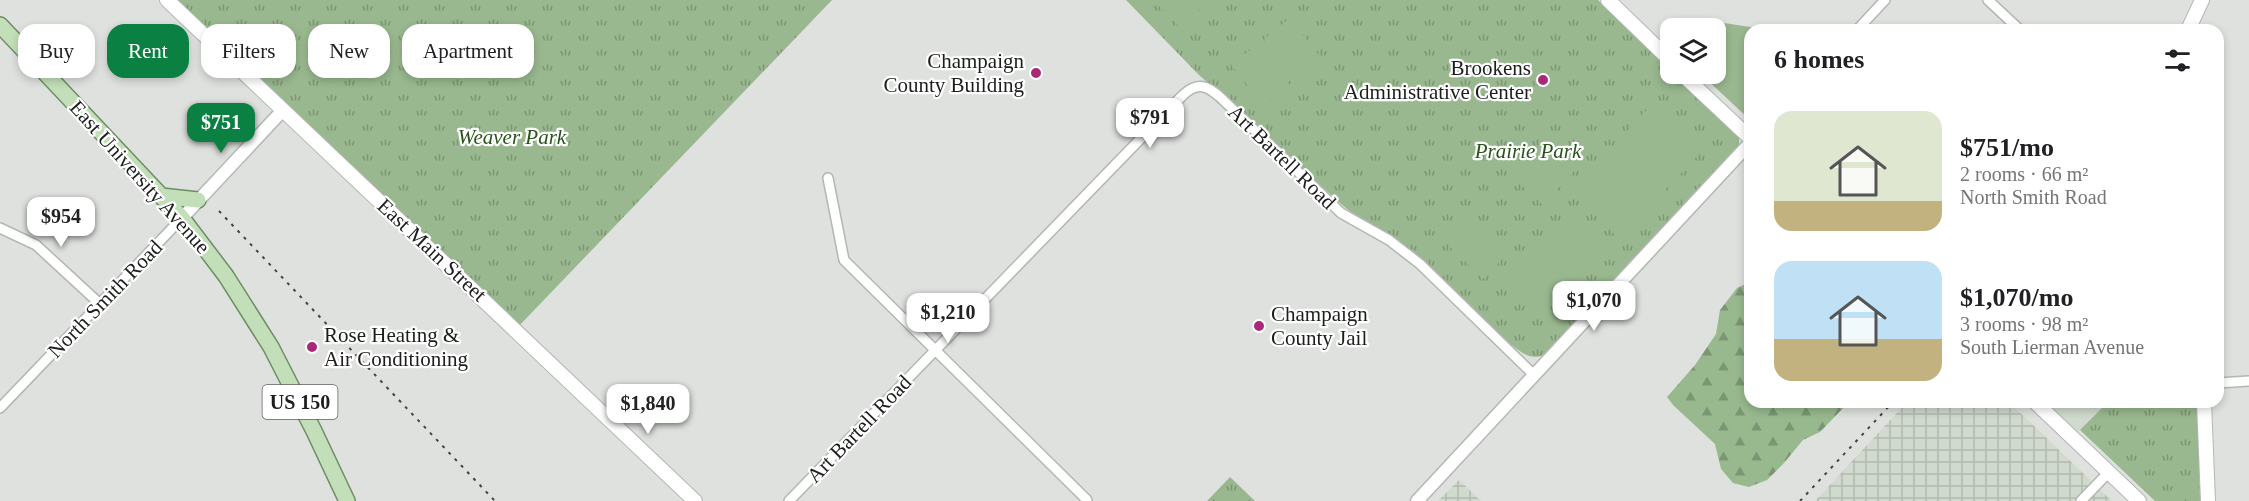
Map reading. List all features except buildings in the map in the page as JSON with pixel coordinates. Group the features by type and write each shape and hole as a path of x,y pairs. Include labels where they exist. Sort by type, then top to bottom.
{"main road":[{"name":"East Main Street","path":"167,0 695,501"},
{"path":"1608,0 1660,50"},
{"path":"1616,0 1660,42"},
{"path":"2191,24 2202,0"},
{"name":"East University Avenue","path":"0,25 182,218 226,276 271,347 347,501"},
{"path":"1693,84 1744,132"},
{"path":"1704,84 1744,122"},
{"path":"161,196 198,200"},
{"path":"2034,408 2139,501"},
{"path":"2041,408 2106,474 2127,501"},
{"path":"2204,408 2208,501"}],"street":[{"path":"1863,24 1885,0"},
{"path":"1988,0 2014,24"},
{"name":"Art Bartell Road","path":"789,501 1183,95 1192,89 1210,88 1341,213 1389,240 1420,264 1534,375"},
{"name":"North Smith Road","path":"0,408 283,110"},
{"path":"1417,501 1744,149"},
{"path":"828,178 843,260 1087,500"},
{"path":"0,228 36,245 100,304"},
{"path":"2224,383 2249,381"},
{"path":"2081,501 2106,474"}],"shaded area":[{"path":"1901,408 2015,408 2112,501 1815,501"},
{"path":"2051,408 2102,408 2077,433"},
{"path":"1459,480 1481,501 1438,501"}],"green space":[{"name":"Weaver Park","path":"172,0 832,0 516,329 254,78 296,78 296,24 201,24 201,28"},
{"name":"Prairie Park","path":"1126,0 1598,0 1660,59 1660,84 1685,84 1736,133 1739,137 1739,148 1544,355 1533,357 1520,352 1508,342 1413,251 1390,234 1362,221 1341,204 1198,74"},
{"path":"1153,0 1209,0 1181,28"},
{"path":"1290,18 1323,60 1297,80 1264,39"},
{"path":"1726,23 1744,26 1744,114 1712,84 1726,84"},
{"path":"1258,44 1290,85 1264,106 1231,65"},
{"path":"1655,101 1704,149 1619,239 1571,191"},
{"path":"1554,143 1579,166 1543,205 1518,182"},
{"path":"1567,213 1606,250 1548,310 1509,274"},
{"path":"1469,217 1507,254 1483,279 1445,242"},
{"path":"1744,285 1744,408 1843,408 1820,432 1803,440 1767,480 1749,487 1733,483 1721,469 1715,444 1667,397 1695,365 1716,334 1720,310 1737,288"},
{"path":"2102,408 2198,408 2200,501 2155,501 2080,430"},
{"path":"1230,477 1255,501 1207,501"}],"railway":[{"path":"219,211 495,501"},
{"path":"1800,501 1887,408"}],"place":[{"name":"Champaign County Building","path":"1036,73"},
{"name":"Brookens Administrative Center","path":"1543,80"},
{"name":"Champaign County Jail","path":"1259,326"},
{"name":"Rose Heating & Air Conditioning","path":"312,347"}]}
